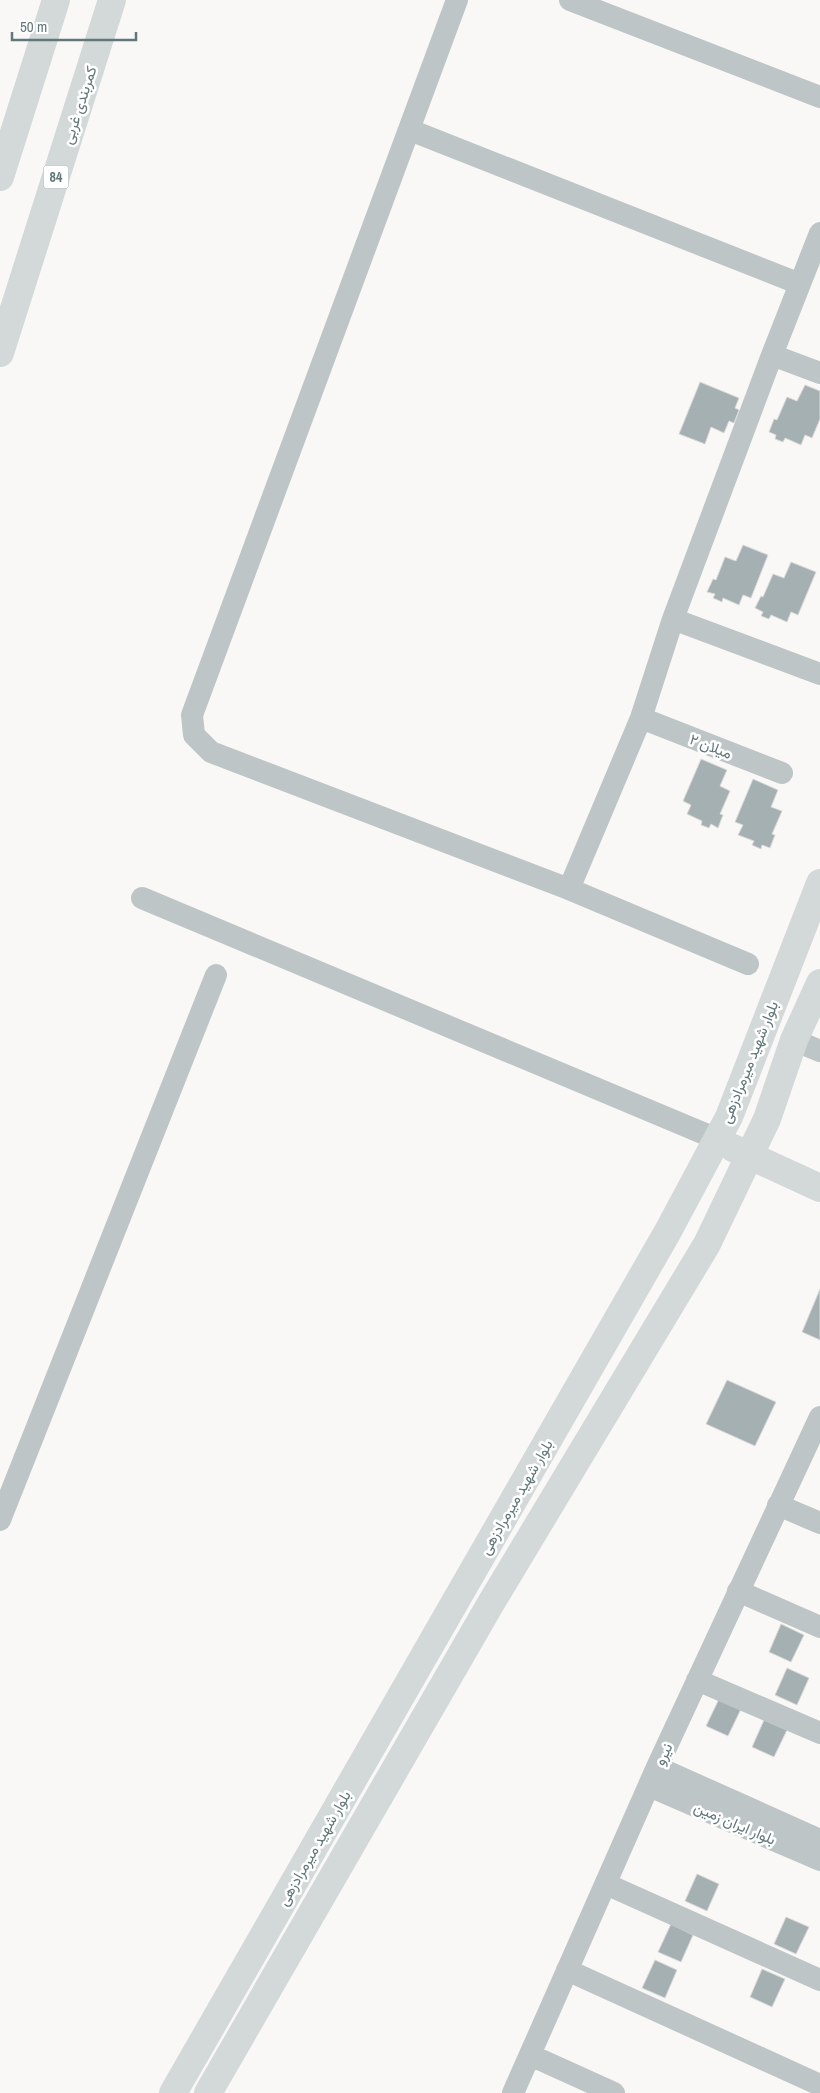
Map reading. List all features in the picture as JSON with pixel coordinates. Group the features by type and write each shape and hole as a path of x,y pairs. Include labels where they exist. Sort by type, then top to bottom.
{"main road":[{"path":"0,177 56,0"},
{"name":"کمربندی غربی","path":"0,354 112,0"},
{"name":"بلوار شهید میرمرادزهی","path":"173,2093 667,1233 730,1117 820,883"},
{"name":"بلوار شهید میرمرادزهی","path":"208,2093 491,1603 707,1244 767,1119 794,1040 820,983"},
{"path":"717,1139 749,1156 820,1188"}],"street":[{"path":"457,0 192,715 194,735 211,752 569,889 748,964"},
{"path":"570,0 820,97"},
{"path":"410,130 800,284"},
{"path":"569,889 640,718 673,619 820,233"},
{"path":"772,355 820,373"},
{"path":"673,619 820,674"},
{"name":"میلان ۲","path":"640,718 782,773"},
{"path":"142,898 717,1139"},
{"path":"0,1520 216,975"},
{"path":"794,1040 820,1051"},
{"name":"نیرو","path":"512,2093 653,1776 820,1417"},
{"path":"778,1505 820,1523"},
{"path":"738,1590 820,1627"},
{"path":"697,1680 820,1733"},
{"name":"بلوار ایران زمین","path":"653,1776 820,1840"},
{"name":"بلوار ایران زمین","path":"653,1776 820,1860"},
{"path":"606,1884 820,1980"},
{"path":"567,1970 820,2085"},
{"path":"530,2054 614,2093"}],"building":[{"path":"700,382 739,398 735,408 739,410 734,423 729,421 724,433 711,427 705,444 679,434"},
{"path":"805,385 820,391 820,419 812,438 805,435 801,445 785,438 783,442 775,439 776,435 769,432 774,419 777,420 787,397 797,401"},
{"path":"743,545 768,555 751,598 743,595 739,605 723,598 722,602 713,598 715,594 707,592 713,579 716,580 725,557 736,561"},
{"path":"791,562 816,572 798,615 791,612 787,622 771,615 769,619 761,616 763,612 755,608 761,596 763,597 773,574 784,578"},
{"path":"701,759 727,770 720,786 730,791 720,814 723,815 718,828 711,824 709,828 701,825 702,821 687,814 691,805 683,801"},
{"path":"753,779 778,790 771,807 782,811 772,834 775,835 770,848 762,845 761,849 752,845 754,841 738,835 743,825 735,822"},
{"path":"820,1289 820,1340 802,1332"},
{"path":"727,1380 776,1402 755,1446 706,1424"},
{"path":"781,1624 804,1635 791,1662 769,1652"},
{"path":"787,1668 809,1678 797,1705 775,1695"},
{"path":"719,1699 741,1709 728,1736 706,1726"},
{"path":"764,1720 787,1730 774,1757 752,1747"},
{"path":"697,1874 719,1884 707,1911 685,1901"},
{"path":"786,1917 809,1927 796,1954 774,1944"},
{"path":"671,1924 693,1935 681,1962 658,1952"},
{"path":"655,1960 677,1970 665,1998 642,1988"},
{"path":"762,1969 785,1979 772,2007 750,1997"}]}
